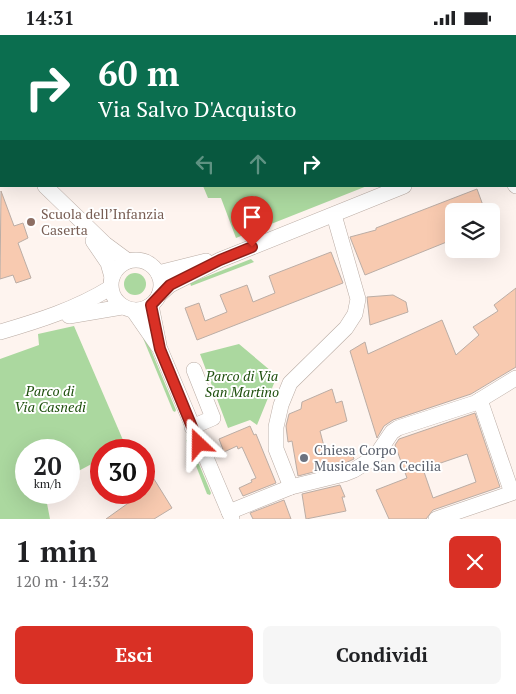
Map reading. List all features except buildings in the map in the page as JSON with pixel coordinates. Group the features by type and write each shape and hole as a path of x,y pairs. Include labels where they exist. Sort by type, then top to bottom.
{"street":[{"path":"46,187 105,244 128,261 145,262 158,273 161,288 155,300 160,349 230,515 291,487 344,475 375,457 392,432 398,428 480,400 516,378"},
{"path":"47,318 127,309 144,309 170,285 220,260 402,187"},
{"path":"67,209 100,249 108,263 114,299 127,309 160,349"},
{"path":"291,487 276,449 276,427 281,405 290,383 346,328 355,314 358,299 334,215"},
{"path":"158,273 200,262 220,260"},
{"path":"0,332 47,318 90,301 111,283 118,267 128,261"},
{"path":"192,427 213,418 194,370"},
{"path":"436,519 512,493 480,400"}],"green space":[{"path":"203,187 364,187 236,238 221,198 208,198"},
{"path":"251,259 254,262 191,286 190,283"},
{"path":"135,273 143,276 146,284 143,292 135,295 127,292 124,284 127,276"},
{"name":"Parco di Via Casnedi","path":"74,326 123,439 90,439 90,465 80,470 80,439 15,439 15,504 47,504 50,519 0,519 0,359 39,345 38,334"},
{"path":"143,338 146,338 176,410 175,412 173,411"},
{"name":"Parco di Via San Martino","path":"239,344 277,376 257,425 250,420 228,428 200,354"},
{"path":"186,440 189,440 211,493 210,495 207,494"}],"place":[{"name":"Scuola dell’Infanzia Caserta","path":"31,222"},
{"name":"Chiesa Corpo Musicale San Cecilia","path":"304,458"}],"route":[{"path":"199,444 160,349 151,305 170,285 220,260 252,247"}]}
